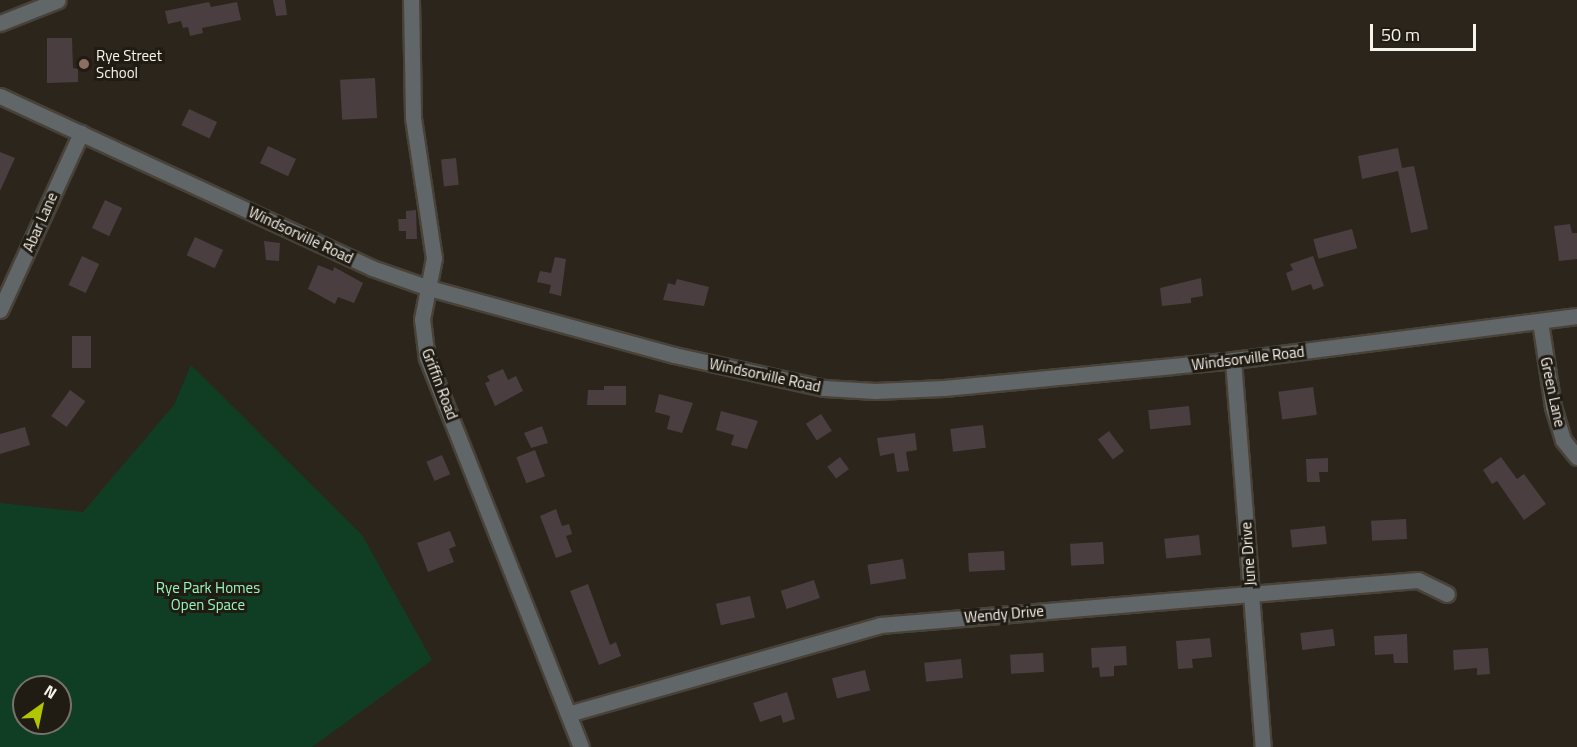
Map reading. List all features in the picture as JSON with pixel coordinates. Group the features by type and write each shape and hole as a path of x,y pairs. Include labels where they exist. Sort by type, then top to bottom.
{"street":[{"path":"0,23 58,0"},
{"name":"Griffin Road","path":"411,0 413,118 434,250 422,320 427,358 581,747"},
{"name":"Windsorville Road","path":"0,96 372,268 429,288 674,355 824,388 875,391 944,388 1233,360 1577,316"},
{"name":"Abar Lane","path":"0,310 81,133"},
{"name":"Green Lane","path":"1539,321 1553,407 1563,440 1577,457"},
{"name":"June Drive","path":"1233,360 1263,747"},
{"name":"Wendy Drive","path":"568,714 880,625 1418,580 1447,594"}],"green space":[{"name":"Rye Park Homes Open Space","path":"191,365 362,535 432,660 312,747 0,747 0,503 83,512 174,405"}],"building":[{"path":"273,0 285,0 287,15 276,16"},
{"path":"209,2 211,7 237,2 241,20 202,28 203,33 190,36 188,27 183,28 181,21 168,24 165,11"},
{"path":"47,38 72,38 73,68 78,69 78,82 47,83"},
{"path":"375,78 377,118 342,120 340,80"},
{"path":"189,109 217,122 209,138 181,125"},
{"path":"268,146 296,159 288,176 260,163"},
{"path":"1398,148 1402,168 1414,166 1428,229 1411,233 1398,171 1362,179 1358,156"},
{"path":"0,152 15,158 0,191"},
{"path":"456,158 459,185 444,186 441,160"},
{"path":"105,200 122,208 109,236 92,228"},
{"path":"416,210 417,239 406,239 406,231 399,231 398,219 406,219 406,211"},
{"path":"1570,224 1572,233 1577,233 1577,259 1559,261 1554,226"},
{"path":"1352,229 1357,248 1319,259 1313,239"},
{"path":"195,237 223,250 215,268 187,255"},
{"path":"264,241 280,243 279,261 266,260"},
{"path":"82,256 99,264 86,293 68,285"},
{"path":"1313,256 1324,286 1313,290 1311,284 1292,291 1286,273 1293,270 1290,264"},
{"path":"555,257 566,259 561,296 549,293 551,285 537,282 540,271 551,273"},
{"path":"318,265 333,271 334,267 363,283 354,303 338,297 335,304 308,289"},
{"path":"1201,278 1203,296 1191,298 1191,303 1162,306 1160,288"},
{"path":"677,279 709,287 704,306 663,300 668,283 675,285"},
{"path":"72,336 91,336 91,368 72,368"},
{"path":"503,369 508,380 516,376 523,391 495,406 485,383 490,381 487,376"},
{"path":"604,386 626,386 626,405 587,405 588,390 604,390"},
{"path":"1313,387 1317,415 1282,420 1278,392"},
{"path":"70,390 85,401 67,427 51,416"},
{"path":"659,394 693,403 682,433 667,429 670,416 655,412"},
{"path":"1189,406 1191,425 1150,429 1148,410"},
{"path":"721,411 758,421 747,449 731,445 734,435 716,430"},
{"path":"821,414 832,431 817,441 806,424"},
{"path":"983,425 986,448 953,452 950,429"},
{"path":"542,426 548,443 531,448 524,433"},
{"path":"25,427 30,445 0,454 0,434"},
{"path":"1109,431 1124,451 1113,459 1098,439"},
{"path":"915,433 917,450 906,452 909,471 897,472 894,453 880,456 877,438"},
{"path":"535,450 545,476 526,483 516,457"},
{"path":"442,455 450,474 435,481 426,462"},
{"path":"840,457 849,469 836,479 827,467"},
{"path":"1501,457 1517,479 1524,474 1546,504 1524,520 1497,481 1492,484 1483,470"},
{"path":"1328,458 1328,472 1319,472 1320,482 1307,482 1306,459"},
{"path":"556,509 562,526 569,524 572,534 566,536 572,552 556,558 540,516"},
{"path":"1406,519 1407,539 1372,541 1371,521"},
{"path":"1325,526 1327,544 1292,548 1290,530"},
{"path":"450,531 456,546 449,549 454,562 428,572 417,543"},
{"path":"1199,535 1201,555 1166,559 1164,539"},
{"path":"1103,542 1104,564 1071,566 1070,544"},
{"path":"1004,551 1005,570 969,572 968,553"},
{"path":"903,559 906,579 871,584 867,565"},
{"path":"814,580 820,598 787,609 781,591"},
{"path":"588,584 610,645 616,642 621,656 599,665 570,591"},
{"path":"750,596 755,617 721,625 716,604"},
{"path":"1333,629 1335,646 1302,650 1300,633"},
{"path":"1407,634 1408,663 1394,663 1393,654 1375,655 1374,636"},
{"path":"1210,638 1212,657 1192,659 1193,668 1178,669 1176,641"},
{"path":"1126,646 1127,665 1114,666 1114,676 1100,677 1099,667 1092,668 1091,648"},
{"path":"1488,648 1490,674 1477,675 1477,668 1454,670 1453,650"},
{"path":"1043,653 1044,672 1011,674 1010,655"},
{"path":"961,659 963,678 926,682 924,663"},
{"path":"865,670 870,690 837,699 832,678"},
{"path":"787,692 795,719 783,723 781,715 760,722 753,703"}],"place":[{"name":"Rye Street School","path":"84,64"}]}
